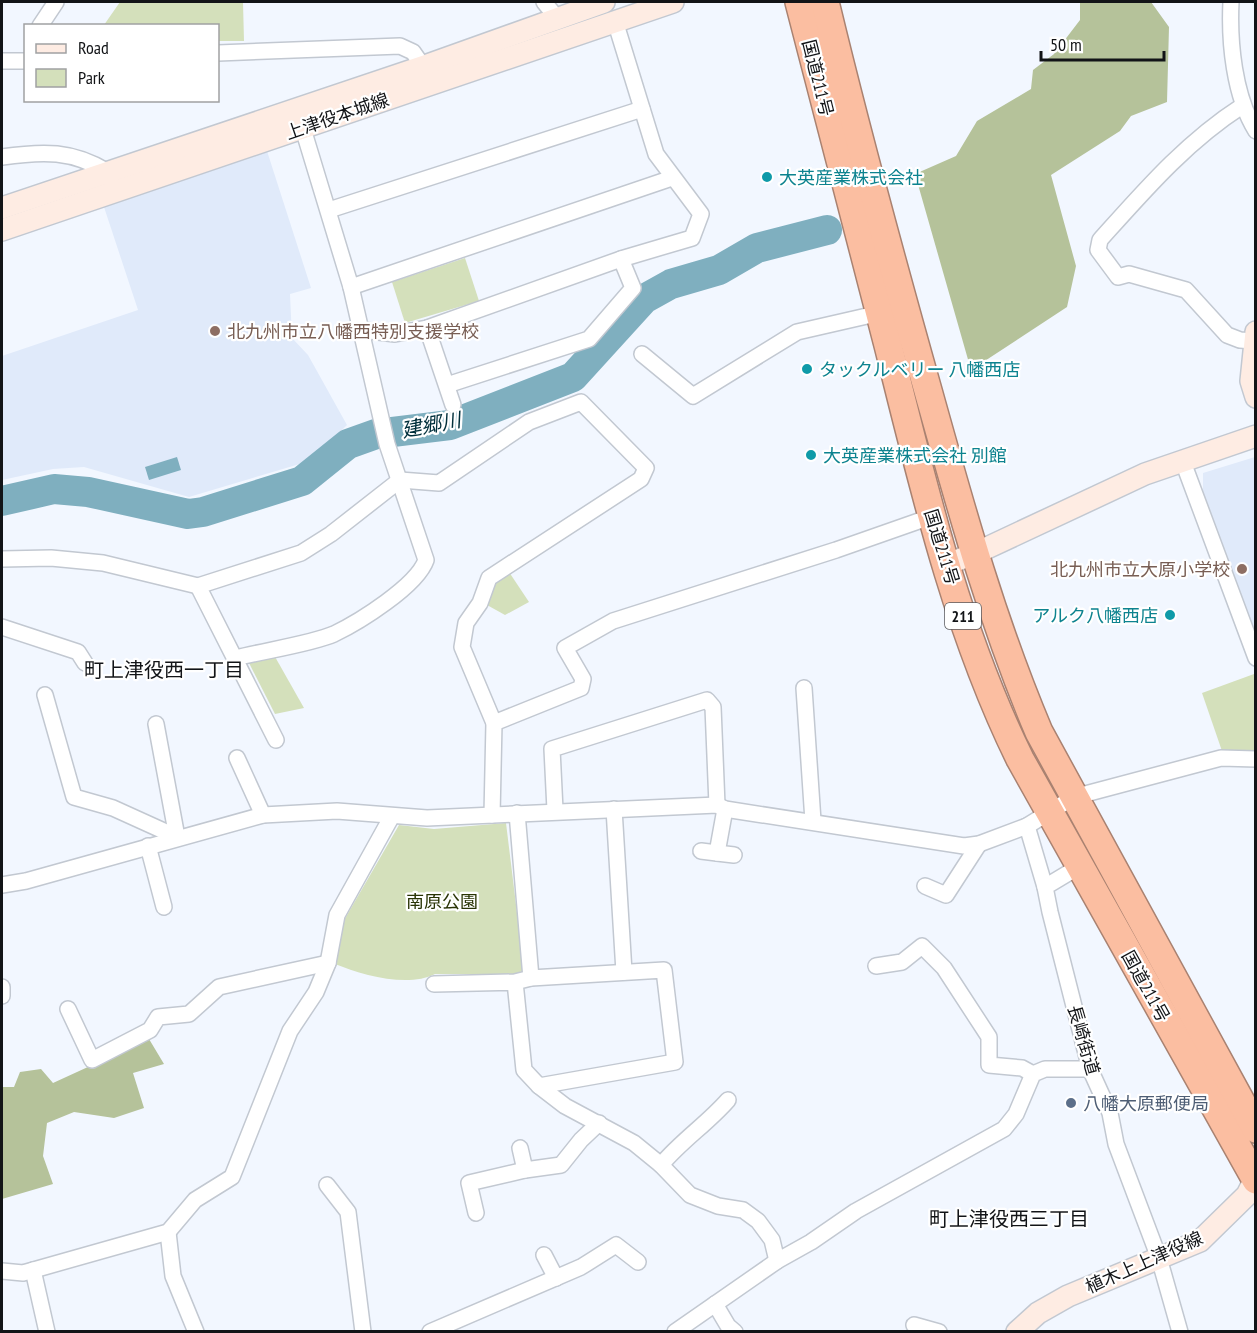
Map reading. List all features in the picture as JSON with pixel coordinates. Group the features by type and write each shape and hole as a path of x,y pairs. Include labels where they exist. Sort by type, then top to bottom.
{"highway":[{"name":"国道211号","path":"799,2 947,564 973,650 1038,819 1080,866 1255,1179"},
{"name":"国道211号","path":"825,2 871,185 974,554 1012,668 1040,732 1074,797 1256,1129"}],"street":[{"path":"41,24 56,2"},
{"path":"544,2 557,18"},
{"name":"上津役本城線","path":"2,208 111,182 303,128 557,18 604,2"},
{"name":"上津役本城線","path":"2,230 111,182 296,107 428,75 673,2"},
{"path":"1231,2 1234,55 1242,106 1256,130"},
{"path":"362,330 395,334 427,328 621,259 692,238 701,214 656,154 615,21"},
{"path":"219,53 400,46 413,52 428,75"},
{"path":"14,61 24,49"},
{"path":"1242,106 1161,171 1100,240 1098,250 1118,277 1129,274 1186,290 1227,334 1240,340 1254,336 1251,381 1256,396"},
{"path":"236,658 333,634 386,602 423,569 426,560 386,441 351,287 296,107"},
{"path":"329,210 642,109"},
{"path":"2,157 43,151 87,160 111,182"},
{"path":"351,287 672,178"},
{"path":"447,385 589,339 633,288 621,259"},
{"path":"642,354 693,396 797,332 880,313"},
{"path":"427,328 453,405"},
{"path":"2,559 51,558 103,563 198,586 300,553 331,534 400,480 439,483 529,422 581,402 646,468 641,479 489,578 480,603 466,623 462,647 494,723 492,815"},
{"path":"947,564 974,554 1145,474 1256,436"},
{"path":"1184,462 1256,658"},
{"path":"494,723 581,688 583,679 565,648 614,621 836,550 933,516"},
{"path":"198,586 276,740"},
{"path":"2,627 78,652 85,663"},
{"path":"804,688 813,821"},
{"path":"45,695 74,797 113,807 177,837"},
{"path":"555,810 552,748 707,700 713,707 721,807 717,853"},
{"path":"156,724 177,837"},
{"path":"237,758 263,815"},
{"path":"2,885 26,881 177,837 263,815 337,811 427,818 555,810 721,807 947,844 979,844 1038,819 1074,797 1221,758 1256,759"},
{"path":"614,809 624,972"},
{"path":"517,813 531,978"},
{"path":"2,1271 23,1273 168,1232 195,1200 232,1177 290,1031 316,992 328,963 337,915 392,816"},
{"name":"長崎街道","path":"1038,819 1045,886 1090,1069 1110,1113 1116,1144 1159,1258 1180,1332"},
{"path":"925,886 946,895 979,844"},
{"path":"148,846 164,907"},
{"path":"701,851 734,855"},
{"path":"1045,886 1080,866"},
{"path":"876,966 902,962 922,946 944,968 989,1037 989,1065 1022,1068 1033,1074"},
{"path":"68,1009 92,1060 150,1030 158,1017 189,1014 219,987 328,963"},
{"path":"434,984 515,982 531,978 664,970 675,1062 539,1086"},
{"path":"515,982 524,1070 539,1086 565,1106 634,1143 661,1165 690,1195 718,1206 743,1210 758,1221 772,1240 777,1261"},
{"path":"2,987 2,996"},
{"path":"675,1332 777,1261 811,1242 897,1186 1004,1129 1016,1114 1033,1074 1045,1069 1090,1069"},
{"path":"661,1165 682,1140 707,1124 728,1100"},
{"path":"476,1213 469,1183 525,1170 561,1166 581,1140 599,1123"},
{"path":"520,1148 525,1170"},
{"name":"植木上上津役線","path":"1017,1332 1038,1313 1068,1296 1200,1241 1247,1195 1255,1179"},
{"path":"327,1185 348,1212 363,1332"},
{"path":"168,1232 173,1276 196,1332"},
{"path":"430,1332 582,1267 616,1245 638,1262"},
{"path":"544,1255 556,1278"},
{"path":"33,1270 47,1332"},
{"path":"715,1304 728,1326 735,1332"},
{"path":"914,1325 939,1332"}],"shaded area":[{"name":"北九州市立八幡西特別支援学校","path":"267,151 311,288 290,294 292,338 308,355 347,425 314,457 303,463 189,497 84,467 53,469 2,480 2,356 138,310 104,207"},
{"name":"北九州市立大原小学校","path":"1255,457 1255,638 1203,499 1203,473"}],"green space":[{"path":"120,2 243,2 244,41 219,41 219,24 105,24"},
{"path":"1080,2 1151,2 1169,27 1167,102 1131,116 1120,131 1051,175 1076,266 1067,307 971,370 915,174 956,156 977,121 1031,89 1033,70 1054,54 1080,20"},
{"path":"465,258 479,301 405,323 392,282"},
{"path":"509,572 529,602 505,615 487,605 493,582"},
{"path":"274,655 304,708 275,714 248,661"},
{"path":"1254,674 1255,752 1222,751 1202,693"},
{"name":"南原公園","path":"506,823 524,970 516,974 435,974 412,980 399,980 371,976 335,964 343,922 399,825 434,829"},
{"path":"149,1039 164,1064 133,1073 144,1108 114,1118 74,1112 47,1123 43,1156 53,1184 2,1199 2,1087 14,1087 20,1072 41,1069 53,1083"}],"water":[{"path":"177,457 181,470 149,480 145,467"}],"waterway":[{"name":"建郷川","path":"2,501 54,489 88,492 188,514 203,512 302,481 348,444 376,434 450,425 573,377 644,299 671,284 719,270 757,248 827,230"}],"place":[{"name":"大英産業株式会社","path":"767,177"},
{"name":"北九州市立八幡西特別支援学校","path":"215,331"},
{"name":"タックルベリー 八幡西店","path":"807,369"},
{"name":"大英産業株式会社 別館","path":"811,455"},
{"name":"北九州市立大原小学校","path":"1242,569"},
{"name":"アルク八幡西店","path":"1170,615"},
{"name":"八幡大原郵便局","path":"1071,1103"}],"district":[{"name":"町上津役西一丁目","path":"164,670"},
{"name":"町上津役西三丁目","path":"1009,1219"}]}
